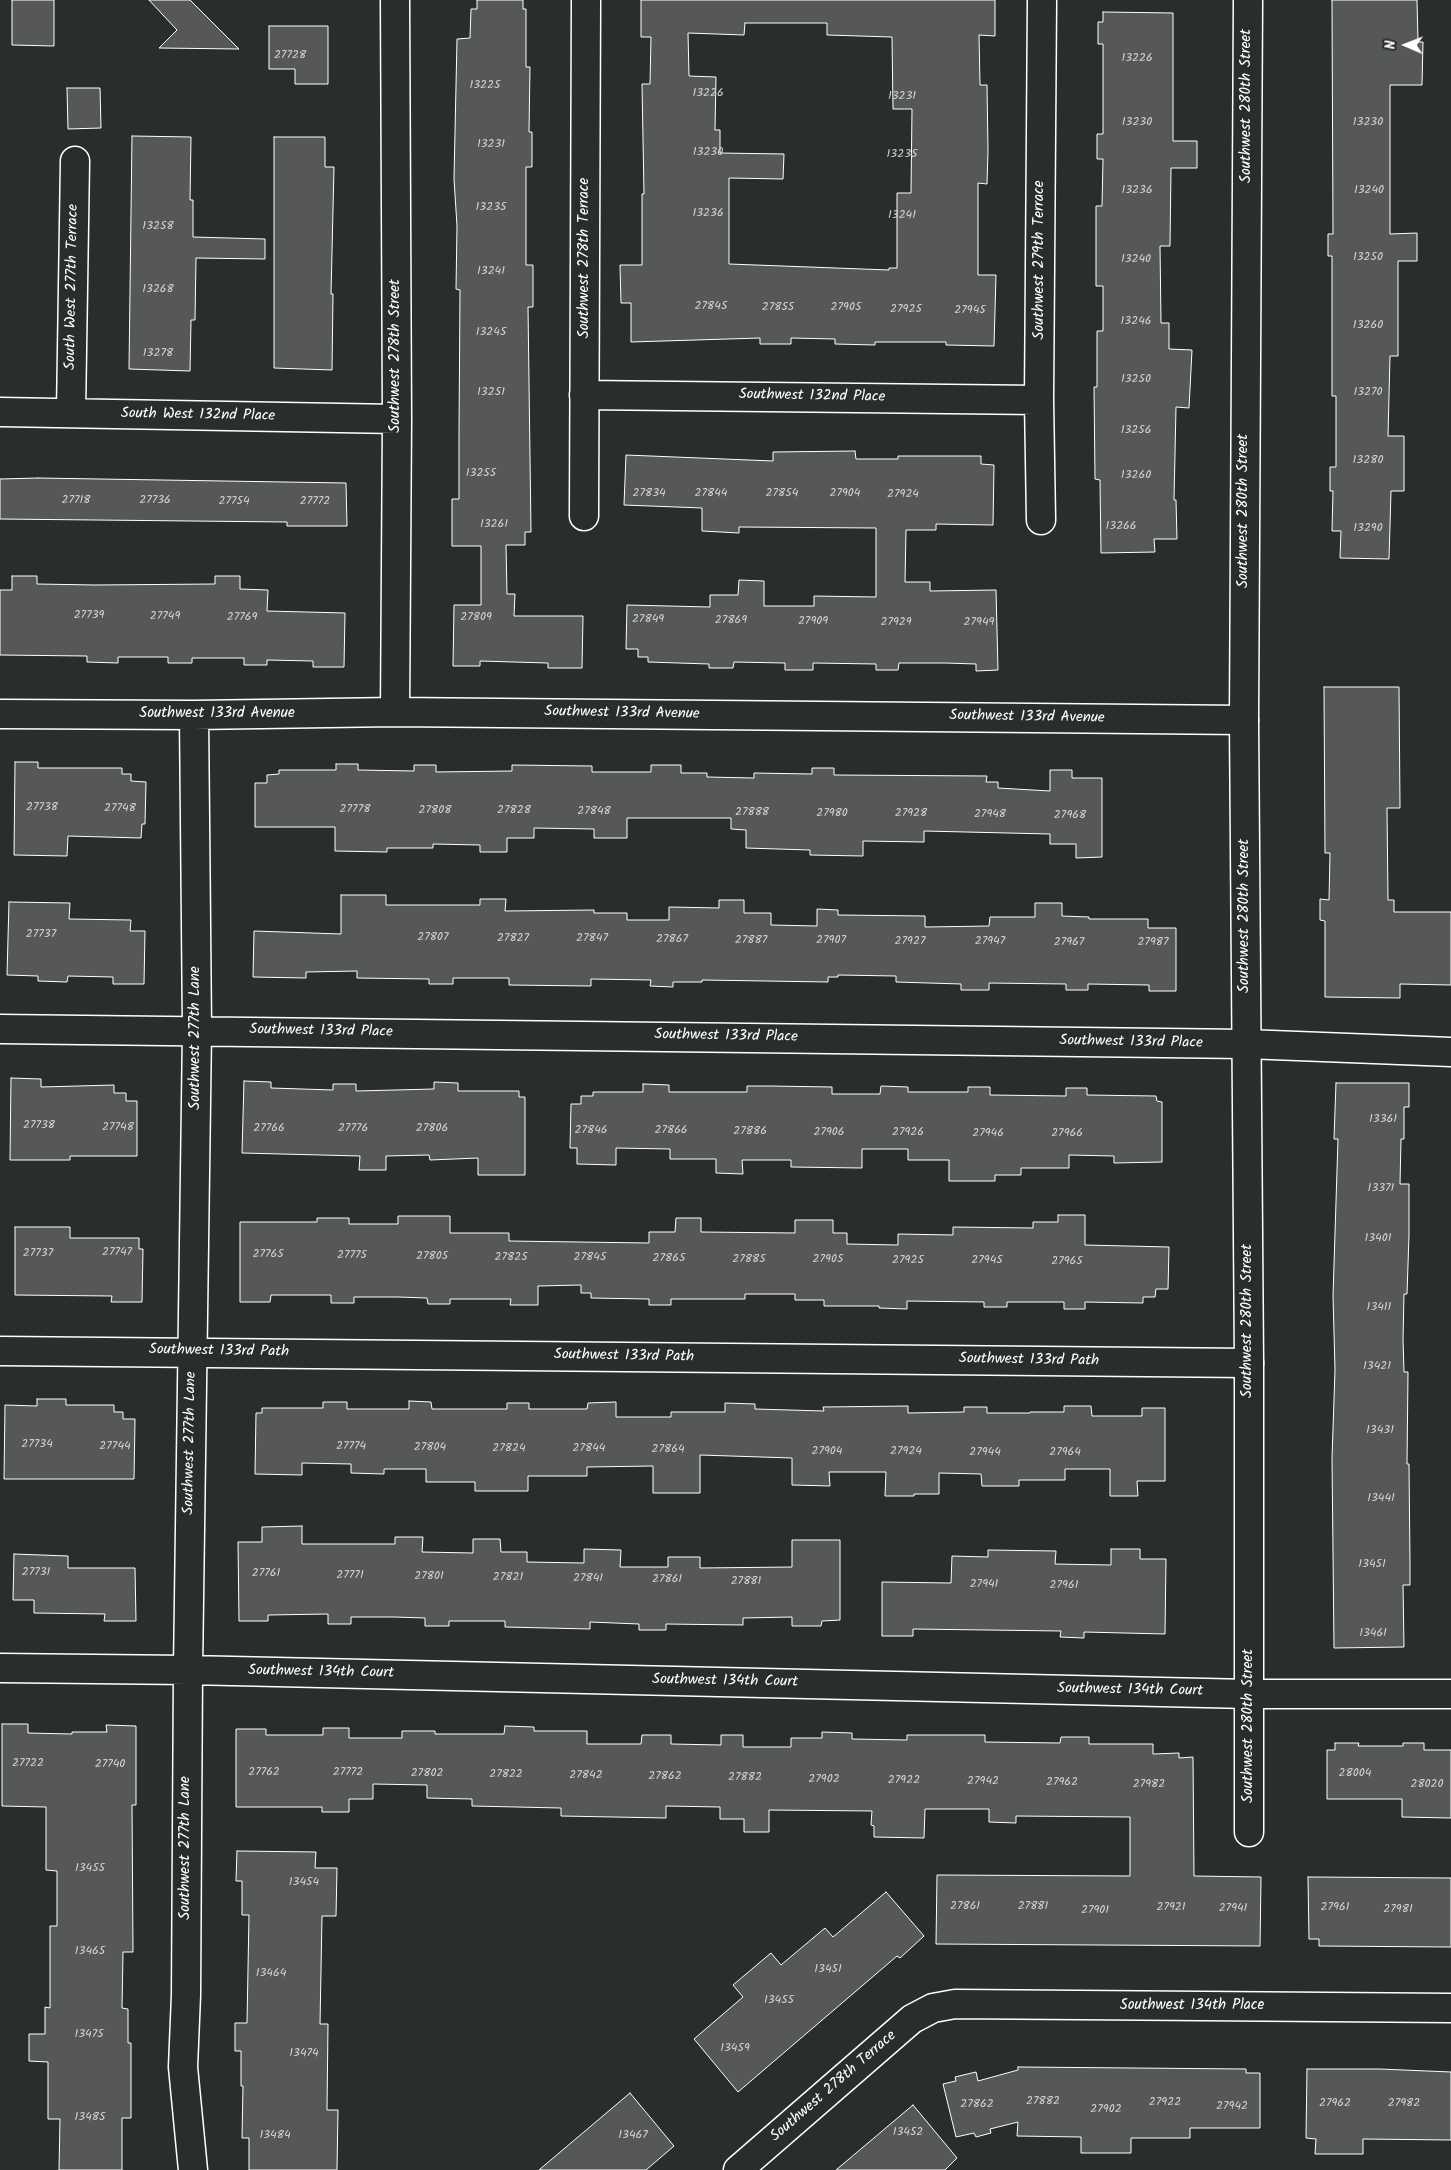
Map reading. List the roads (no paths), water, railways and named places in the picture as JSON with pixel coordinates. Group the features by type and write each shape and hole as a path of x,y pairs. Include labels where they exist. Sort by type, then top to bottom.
{"street":[{"name":"Southwest 278th Street","path":"395,0 397,419 395,712"},
{"name":"Southwest 278th Terrace","path":"584,516 586,0"},
{"name":"Southwest 279th Terrace","path":"1041,520 1039,400 1042,0"},
{"name":"Southwest 280th Street","path":"1248,0 1244,720 1249,1363 1250,1832"},
{"name":"South West 277th Terrace","path":"71,413 75,161"},
{"name":"Southwest 132nd Place","path":"584,395 1039,400"},
{"name":"South West 132nd Place","path":"0,412 397,419"},
{"name":"Southwest 133rd Avenue","path":"0,714 194,715 395,712 1244,720"},
{"name":"Southwest 277th Lane","path":"194,715 197,1030 188,1670 186,1985 183,2067 194,2170"},
{"name":"Southwest 133rd Place","path":"0,1029 1246,1044 1451,1052"},
{"name":"Southwest 133rd Path","path":"0,1351 1249,1363"},
{"name":"Southwest 134th Court","path":"0,1668 188,1670 1249,1694 1451,1694"},
{"name":"Southwest 134th Place","path":"933,2008 955,2004 1451,2008"},
{"name":"Southwest 278th Terrace","path":"738,2170 912,2019 933,2008"}]}
